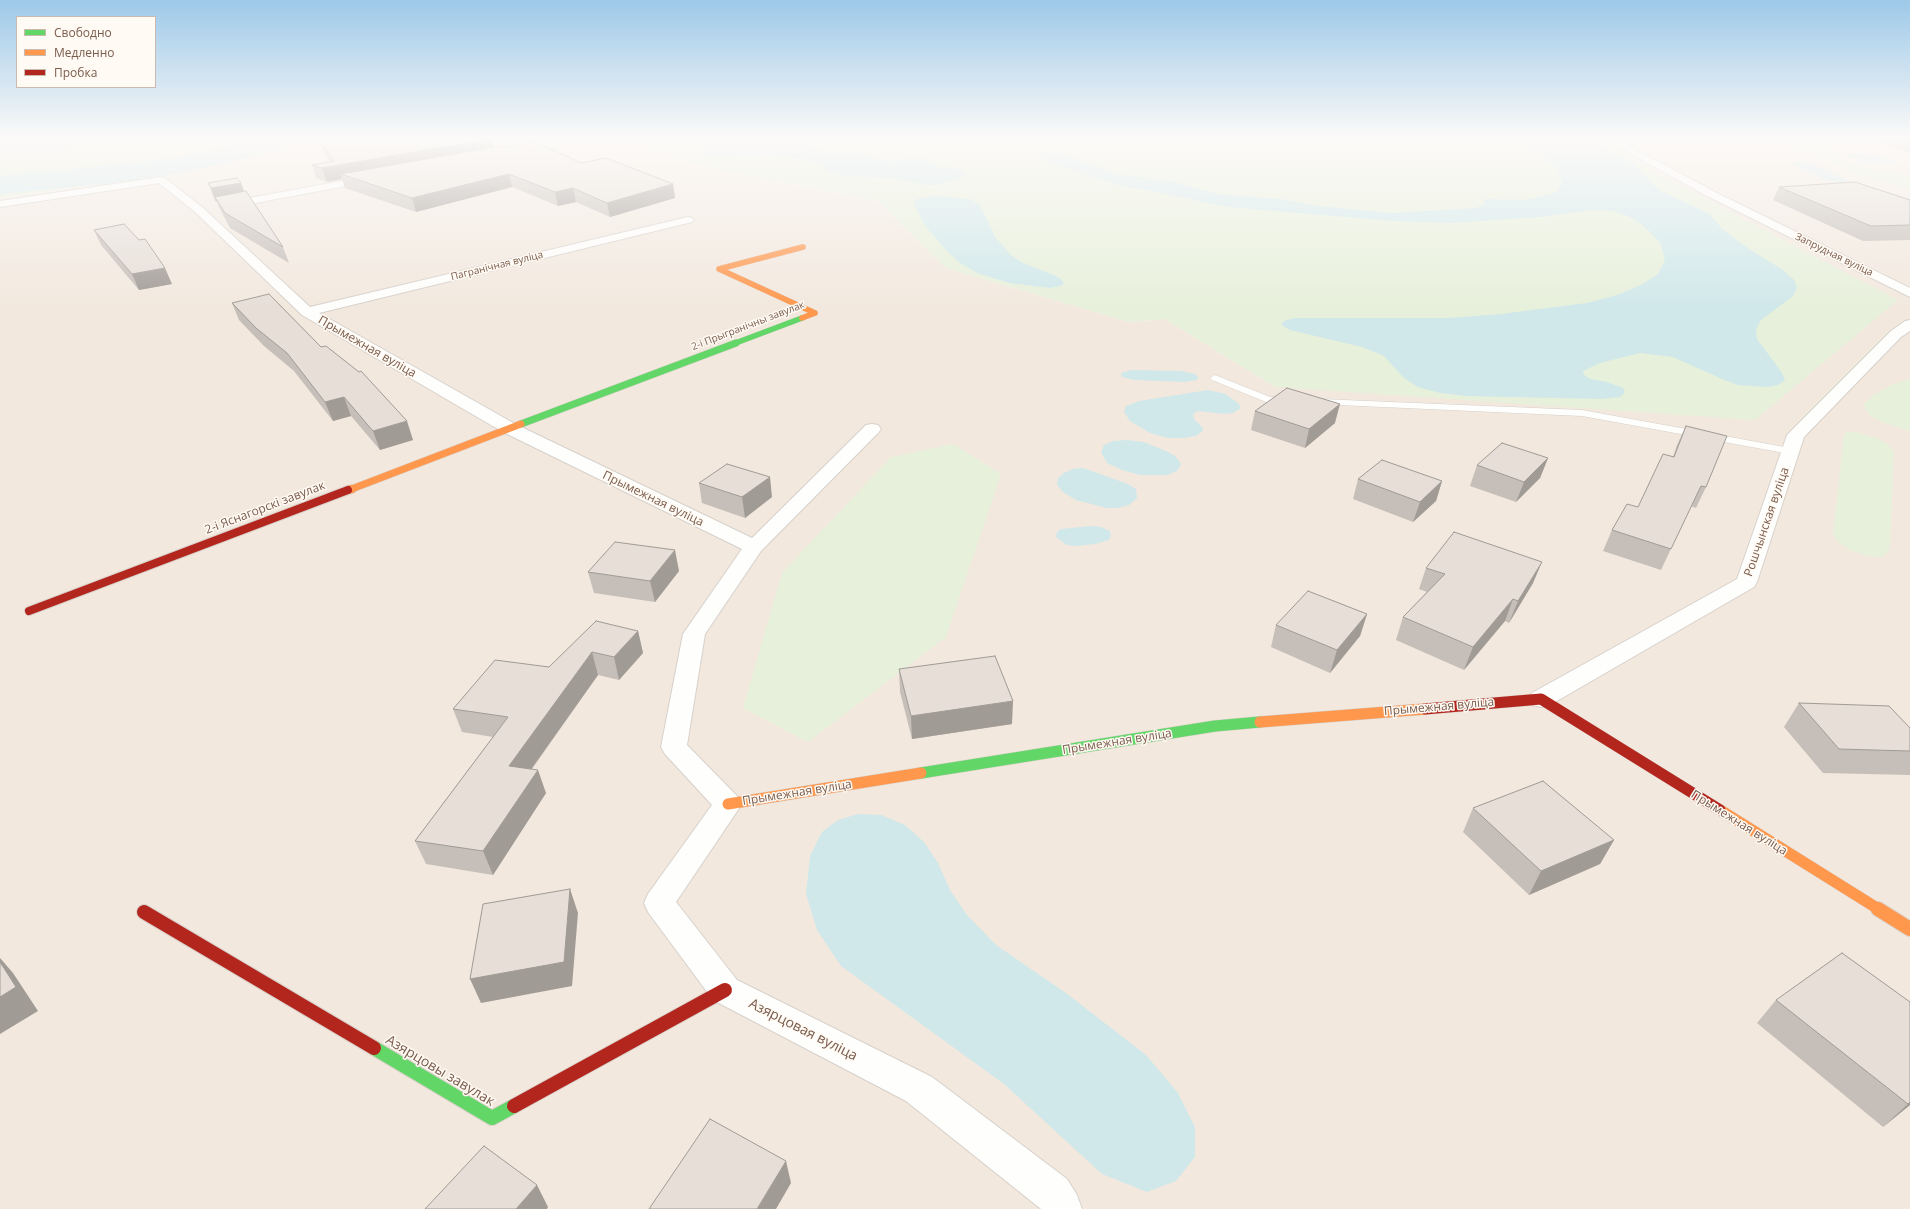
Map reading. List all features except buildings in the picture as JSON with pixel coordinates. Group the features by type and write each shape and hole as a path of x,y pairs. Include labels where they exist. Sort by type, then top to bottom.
{"street":[{"name":"Прымежная вуліца","path":"0,204 58,195"},
{"name":"Прымежная вуліца","path":"181,195 199,210 307,312 509,428 754,547 694,634 674,747 728,804 1215,726 1541,699 1910,929"},
{"path":"199,210 277,195"},
{"name":"Запрудная вуліца","path":"1714,195 1910,293"},
{"name":"Пагранічная вуліца","path":"307,312 688,220"},
{"name":"2-і Прыгранічны завулак","path":"509,428 815,313 719,270 803,247"},
{"name":"Рошчынская вуліца","path":"1541,699 1746,582 1796,435 1896,334 1910,324"},
{"name":"2-і Яснагорскі завулак","path":"29,611 509,428"},
{"path":"754,547 872,429"},
{"name":"Азярцовая вуліца","path":"728,804 659,903 725,990 919,1089 1053,1193 1063,1209"},
{"name":"Азярцовы завулак","path":"144,912 492,1118 725,990"}],"lane":[{"path":"1215,378 1269,400 1582,413 1790,451"}],"shaded area":[{"path":"18,195 851,195 878,201 946,268 1129,322 1165,319 1275,387 1643,195 1910,195 1910,1209 0,1209 0,198"}],"green space":[{"path":"0,195 18,195 0,198"},
{"path":"851,195 1699,195 1898,300 1755,420 1275,387 1165,319 1129,322 946,268 878,201"},
{"path":"1910,379 1910,431 1884,423 1871,416 1865,410 1864,404 1872,396 1891,385"},
{"path":"1847,432 1855,432 1877,438 1887,444 1894,451 1890,544 1889,551 1881,557 1867,556 1852,551 1838,542 1833,533 1844,435"},
{"path":"953,444 1001,474 946,637 808,742 743,708 782,573 891,457"}],"water":[{"path":"1173,195 1235,195 1282,199 1318,206 1392,213 1475,208 1484,205 1484,200 1487,199 1526,200 1544,196 1671,195 1710,214 1722,229 1746,247 1783,270 1794,280 1797,288 1793,296 1761,320 1756,329 1757,339 1782,373 1785,380 1778,385 1767,387 1738,385 1673,357 1640,353 1600,363 1583,371 1584,375 1590,379 1607,382 1623,388 1625,392 1620,397 1602,399 1466,396 1440,393 1418,387 1404,378 1384,356 1362,347 1290,330 1281,325 1284,321 1294,318 1449,318 1501,314 1587,303 1617,295 1641,285 1658,274 1665,260 1661,244 1637,221 1614,211 1590,210 1542,217 1450,223 1392,221 1221,206"},
{"path":"934,196 972,200 980,205 995,237 1011,255 1023,263 1054,275 1061,279 1064,283 1060,286 1050,288 1010,283 980,274 961,264 947,251 926,227 914,204 916,199"},
{"path":"1132,370 1182,371 1195,374 1198,377 1197,380 1185,382 1135,380 1122,377 1121,373"},
{"path":"1208,390 1226,394 1239,404 1241,408 1233,413 1224,414 1198,411 1193,414 1194,419 1202,427 1203,431 1196,436 1168,438 1150,433 1130,421 1124,412 1126,406 1139,401"},
{"path":"1127,440 1144,442 1175,456 1181,464 1178,470 1168,475 1140,475 1122,470 1107,463 1101,452 1104,445 1113,441"},
{"path":"1083,468 1128,484 1136,489 1137,498 1129,505 1118,508 1107,508 1076,500 1063,492 1057,485 1058,478 1064,473 1073,469"},
{"path":"1091,526 1101,527 1110,531 1111,536 1109,540 1095,544 1076,546 1067,545 1056,537 1057,532 1061,529"},
{"path":"858,814 881,815 905,825 924,842 938,863 950,890 967,915 996,945 1066,993 1146,1055 1178,1093 1195,1127 1195,1157 1176,1181 1147,1192 1102,1174 1004,1084 841,966 817,930 806,894 810,856 822,832 838,820"}],"traffic: fast":[{"path":"521,424 802,318"},
{"path":"921,773 1215,726 1260,722"},
{"path":"374,1048 492,1118 514,1106"}],"traffic: slow":[{"path":"802,318 815,313 719,269 803,247"},
{"path":"348,490 521,424"},
{"path":"1260,722 1425,709"},
{"path":"728,804 921,773"},
{"path":"1720,810 1910,929"}],"traffic: jam":[{"path":"29,611 348,490"},
{"path":"1425,709 1541,699 1720,810"},
{"path":"144,912 374,1048"},
{"path":"514,1106 725,990"}]}
